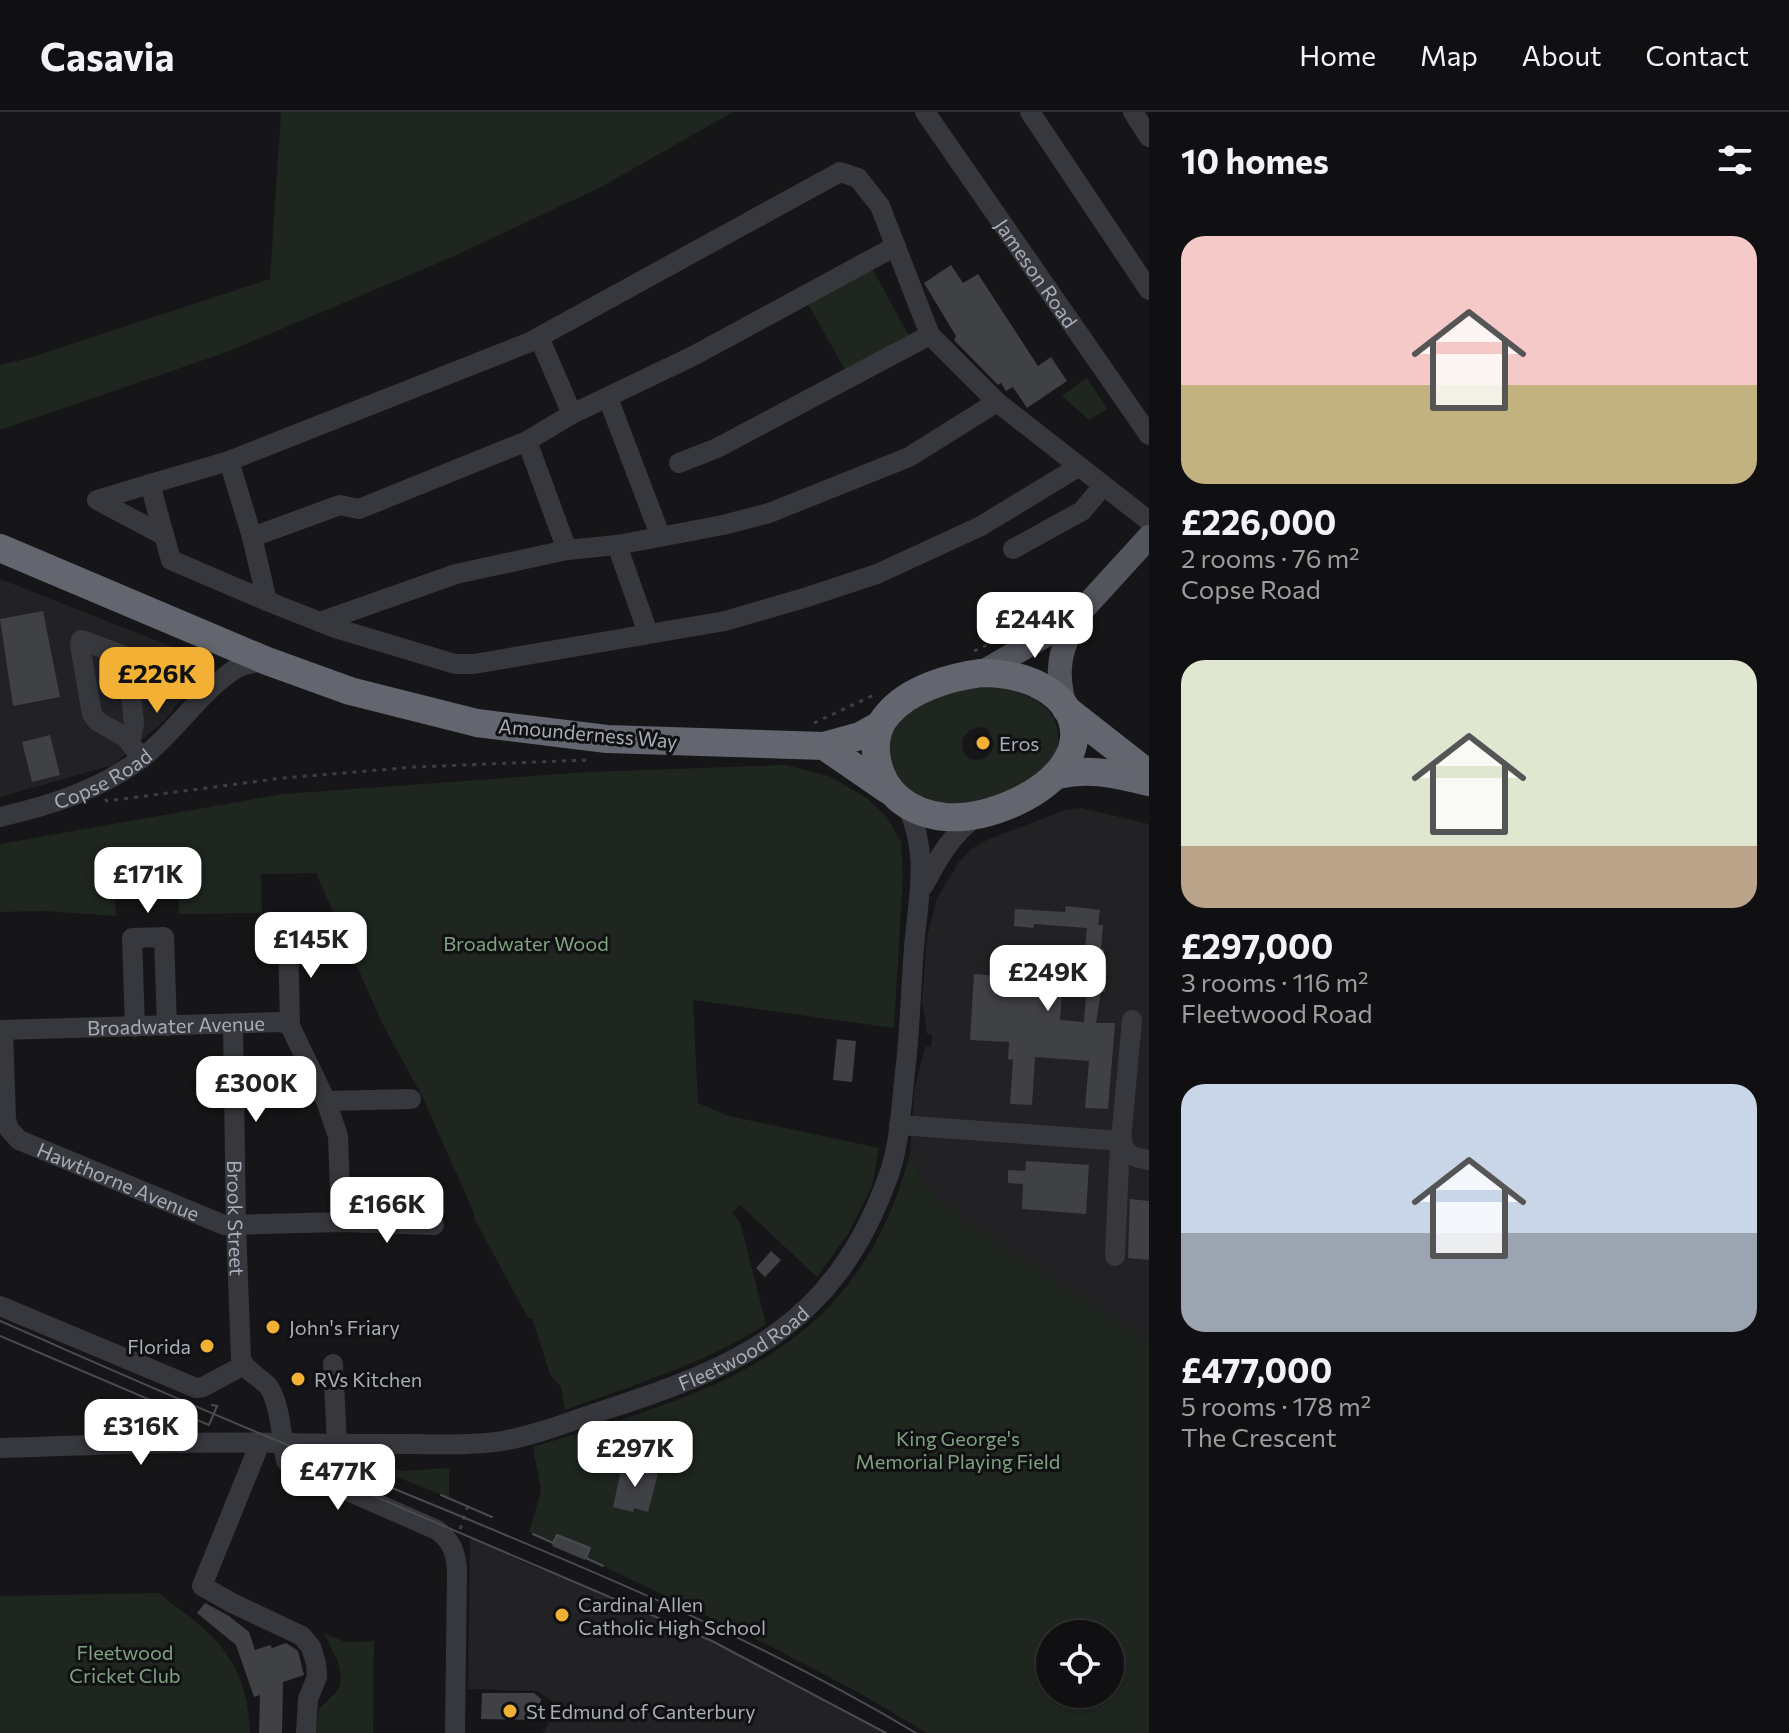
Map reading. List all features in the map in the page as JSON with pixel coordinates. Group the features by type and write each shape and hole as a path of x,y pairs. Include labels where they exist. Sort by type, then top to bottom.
{"highway":[{"name":"Amounderness Way","path":"0,548 267,661 397,705 477,723 607,739 824,746 860,736 880,725"},
{"path":"898,798 879,770 880,725 895,706 915,694 949,680 981,673 1032,681 1054,694 1066,708 1149,774"},
{"path":"824,746 921,813 948,817 980,814 1039,791 1058,775 1073,744 1073,724 1066,708"},
{"path":"1058,775 1094,770 1149,782"}],"main road":[{"path":"981,673 1075,618 1149,537"},
{"path":"1066,708 1059,685 1059,663 1075,618"}],"street":[{"name":"Jameson Road","path":"925,112 1149,435"},
{"path":"1030,112 1149,290"},
{"path":"1133,112 1149,137"},
{"path":"163,535 97,500 229,461 539,337 840,172 858,178 880,206 930,335 997,402 1149,521"},
{"path":"252,537 340,505 359,509 527,441 572,414 693,356 896,246"},
{"path":"679,463 717,448 930,335"},
{"path":"539,337 572,414"},
{"path":"608,398 660,535"},
{"path":"320,622 456,574 567,550 617,545 723,525 769,513 909,457 997,402"},
{"path":"527,441 567,550"},
{"path":"229,461 267,601"},
{"path":"150,484 171,560 320,622 412,653 455,664 474,664 725,621 877,574 981,526 1078,467"},
{"path":"1013,549 1082,511 1103,486"},
{"path":"617,545 648,633"},
{"name":"Copse Road","path":"0,817 51,805 95,786 129,744 167,737 225,677 239,667 267,661"},
{"name":"Fleetwood Road","path":"0,1448 283,1443 458,1444 506,1448 534,1433 687,1381 732,1362 781,1331 817,1299 853,1251 889,1176 899,1125 915,931 922,888 918,836 898,798"},
{"name":"Fleetwood Road","path":"922,888 943,848 958,830 980,814"},
{"path":"288,935 290,1026"},
{"path":"135,1027 132,938 164,937 167,1026"},
{"path":"1115,1256 1132,1020"},
{"name":"Broadwater Avenue","path":"2,1030 282,1022 290,1026 326,1101 338,1136 341,1222"},
{"name":"Brook Street","path":"233,1024 240,1351 244,1365"},
{"name":"Hawthorne Avenue","path":"2,1030 6,1119 13,1136 218,1223 236,1225"},
{"path":"326,1101 411,1099"},
{"path":"899,1125 1122,1141"},
{"path":"1122,1141 1125,1152 1130,1156 1149,1160"},
{"path":"236,1225 341,1222 434,1225"},
{"path":"0,1306 196,1388 244,1365 269,1387 274,1397 286,1461 291,1466 437,1530 452,1545 457,1571 455,1733"},
{"path":"333,1364 337,1444"},
{"path":"260,1443 202,1586 266,1621 302,1636 311,1647 317,1677 308,1699 306,1733"}],"path":[{"path":"95,786 107,801 283,778 562,759"},
{"path":"452,1545 468,1508 462,1508"}],"shaded area":[{"path":"0,579 186,652 196,670 194,682 166,719 113,765 0,797"},
{"path":"1081,808 1149,824 1149,1342 970,1225 924,1184 910,1154 914,1091 925,1047 931,1047 932,1035 927,1034 922,1000 927,937 937,898 959,862 971,849 1065,810"},
{"name":"Cardinal Allen Catholic High School","path":"470,1538 712,1640 886,1733 543,1733 550,1721 552,1701 537,1691 468,1689"}],"green space":[{"path":"281,112 733,112 601,187 450,258 224,353 0,430 0,365 270,279"},
{"path":"872,268 910,338 847,373 808,304"},
{"path":"1087,378 1107,409 1089,420 1062,396"},
{"path":"989,686 1023,694 1043,705 1050,713 1058,735 1052,761 1017,787 974,803 936,804 902,789 887,754 888,738 896,725 923,704","holes":["986,728 992,740 992,751 984,758 970,759 963,751 962,739 970,730"]},
{"name":"Broadwater Wood","path":"786,765 829,776 867,798 887,817 901,842 903,877 894,1028 693,1000 698,1103 729,1116 879,1148 872,1186 848,1234 817,1277 740,1205 732,1213 740,1222 766,1324 694,1362 565,1410 561,1387 550,1374 532,1318 528,1318 474,1218 422,1096 382,1023 316,873 261,874 262,913 179,914 177,876 114,878 116,916 44,911 0,912 0,844 283,794 588,772"},
{"name":"King George's Memorial Playing Field","path":"910,1154 924,1184 970,1225 1149,1342 1149,1733 927,1733 772,1647 586,1558 589,1548 557,1535 553,1543 529,1532 541,1491 533,1447 660,1406 717,1383 768,1356 814,1321 853,1277 886,1222"},
{"path":"360,1462 379,1463 402,1471 449,1468 449,1498"},
{"name":"Fleetwood Cricket Club","path":"159,1593 204,1628 226,1654 246,1697 250,1733 0,1733 0,1596"},
{"path":"324,1633 345,1642 374,1641 373,1733 316,1733 319,1709 339,1689 341,1678 338,1662"}],"building":[{"path":"951,265 963,283 978,274 1038,366 1051,357 1067,381 1027,408 1013,387 1006,391 1001,383 998,385 954,340 956,336 924,283"},
{"path":"43,611 60,697 13,706 0,619"},
{"path":"50,735 60,775 32,782 22,742"},
{"path":"1066,906 1100,910 1098,925 1103,925 1103,966 1107,966 1105,992 1101,992 1096,1023 1115,1023 1108,1109 1085,1108 1089,1061 1035,1057 1032,1105 1010,1104 1013,1060 1008,1059 1009,1042 970,1040 974,974 1014,977 1014,972 1036,973 1036,967 1060,969 1059,978 1063,978 1060,1020 1084,1022 1087,928 1034,924 1033,928 1014,926 1015,909 1065,912"},
{"path":"837,1039 856,1041 852,1082 833,1080"},
{"path":"1026,1161 1089,1165 1086,1214 1022,1209 1023,1184 1008,1183 1008,1170 1025,1171"},
{"path":"1130,1199 1149,1201 1149,1260 1128,1258"},
{"path":"771,1251 781,1260 765,1277 756,1268"},
{"path":"622,1465 658,1474 648,1512 613,1507"},
{"path":"557,1535 590,1548 585,1560 552,1546"},
{"path":"205,1603 249,1632 255,1650 286,1643 298,1651 304,1675 283,1682 282,1733 259,1733 260,1695 254,1697 236,1645 197,1613"},
{"path":"482,1693 534,1693 541,1699 540,1720 481,1719"}],"tram line":[{"path":"0,1321 605,1577 763,1650 916,1733"},
{"path":"0,1336 209,1425 217,1406 212,1405"},
{"path":"318,1472 712,1641 886,1733"},
{"path":"441,1495 492,1517"},
{"path":"533,1534 553,1543 557,1535 590,1548 586,1558 603,1566"}],"place":[{"name":"Eros","path":"983,743"},
{"name":"John's Friary","path":"273,1327"},
{"name":"Florida","path":"207,1346"},
{"name":"RVs Kitchen","path":"298,1379"},
{"name":"Cardinal Allen Catholic High School","path":"562,1615"},
{"name":"St Edmund of Canterbury","path":"510,1711"}]}
